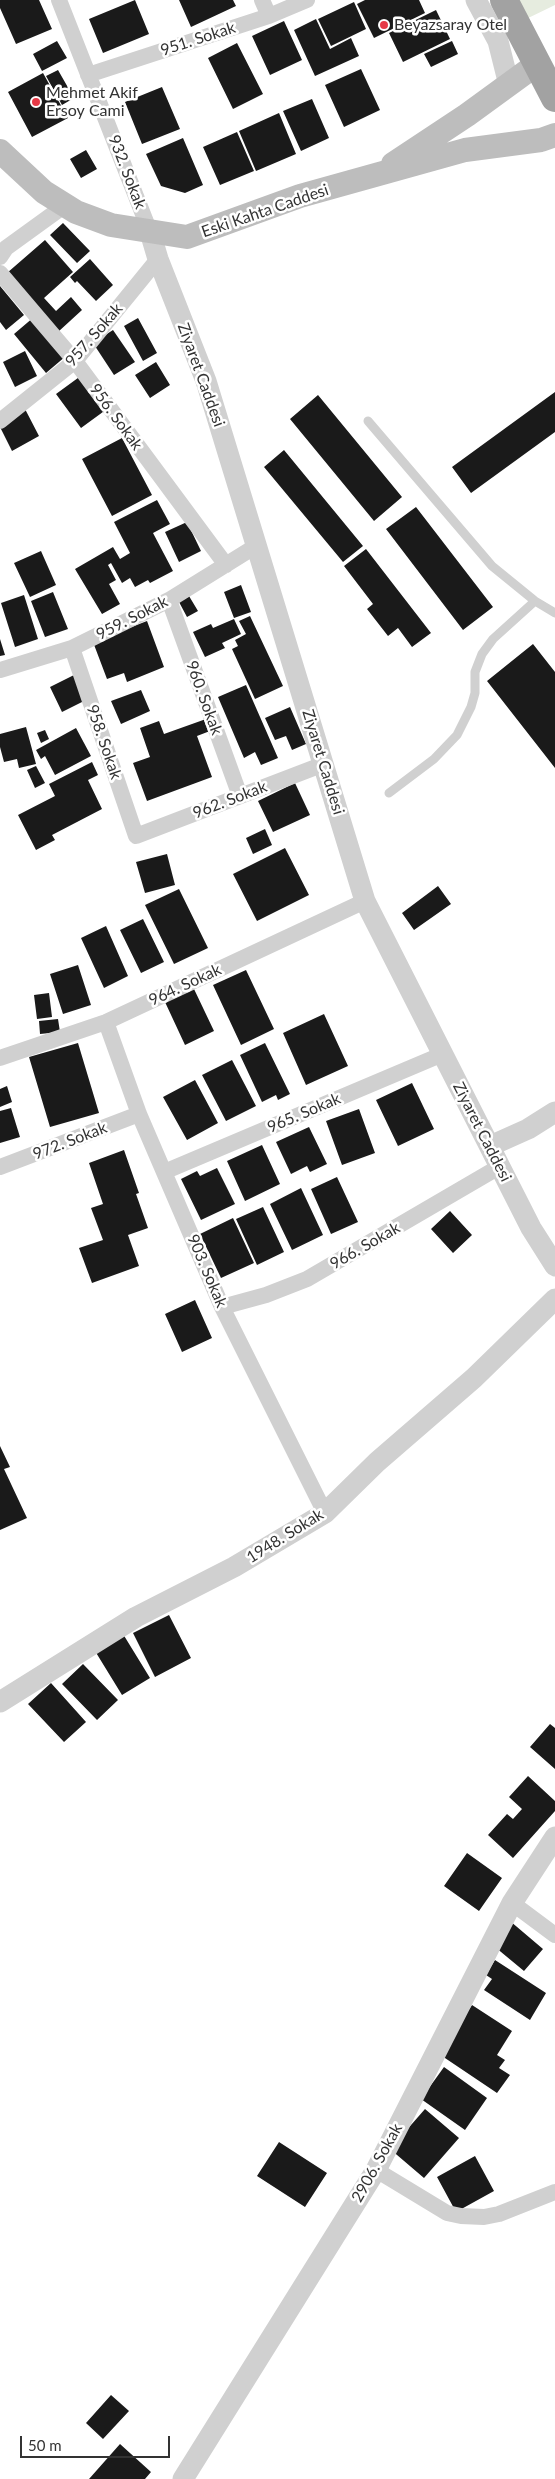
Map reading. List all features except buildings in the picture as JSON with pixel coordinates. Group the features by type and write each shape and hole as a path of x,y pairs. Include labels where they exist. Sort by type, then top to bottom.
{"highway":[{"path":"504,0 546,59 555,98"}],"main road":[{"path":"373,176 546,59"},
{"name":"Eski Kahta Caddesi","path":"0,151 44,192 64,206 99,222 187,237 203,233 300,196 465,150 541,140 555,135"}],"street":[{"name":"932. Sokak","path":"59,0 150,232"},
{"path":"262,0 269,16"},
{"name":"951. Sokak","path":"88,75 269,16 307,0"},
{"path":"476,0 498,41 509,85"},
{"path":"0,258 6,248 64,206"},
{"name":"Ziyaret Caddesi","path":"150,232 158,259 206,381 365,901 499,1167 531,1228 555,1266"},
{"name":"957. Sokak","path":"0,421 75,361 158,259"},
{"name":"956. Sokak","path":"0,273 75,361 226,565"},
{"name":"959. Sokak","path":"0,670 72,648 169,600 256,546"},
{"name":"960. Sokak","path":"169,600 240,796"},
{"name":"958. Sokak","path":"72,648 136,836"},
{"name":"962. Sokak","path":"136,836 324,764"},
{"name":"964. Sokak","path":"0,1058 106,1022 365,901"},
{"name":"903. Sokak","path":"106,1022 139,1114 222,1307 325,1512"},
{"name":"965. Sokak","path":"164,1172 443,1054"},
{"path":"490,1146 528,1129 555,1112"},
{"name":"972. Sokak","path":"0,1167 139,1114"},
{"name":"966. Sokak","path":"222,1307 266,1295 307,1279 499,1167"},
{"name":"1948. Sokak","path":"0,1702 136,1617 234,1567 325,1512 377,1462 474,1378 555,1299"},
{"name":"2906. Sokak","path":"183,2479 376,2170 512,1903 555,1837"},
{"path":"512,1903 555,1935"},
{"path":"376,2170 447,2213 462,2216 484,2217 499,2214 555,2192"}],"lane":[{"path":"368,421 492,566 535,601 555,613"},
{"path":"389,792 434,759 457,735 471,708 475,693 475,672 482,654 493,639 535,601"}],"shaded area":[{"path":"513,0 555,0 555,5 522,21"}],"place":[{"name":"Beyazsaray Otel","path":"384,25"},
{"name":"Mehmet Akif Ersoy Cami","path":"36,102"}]}
